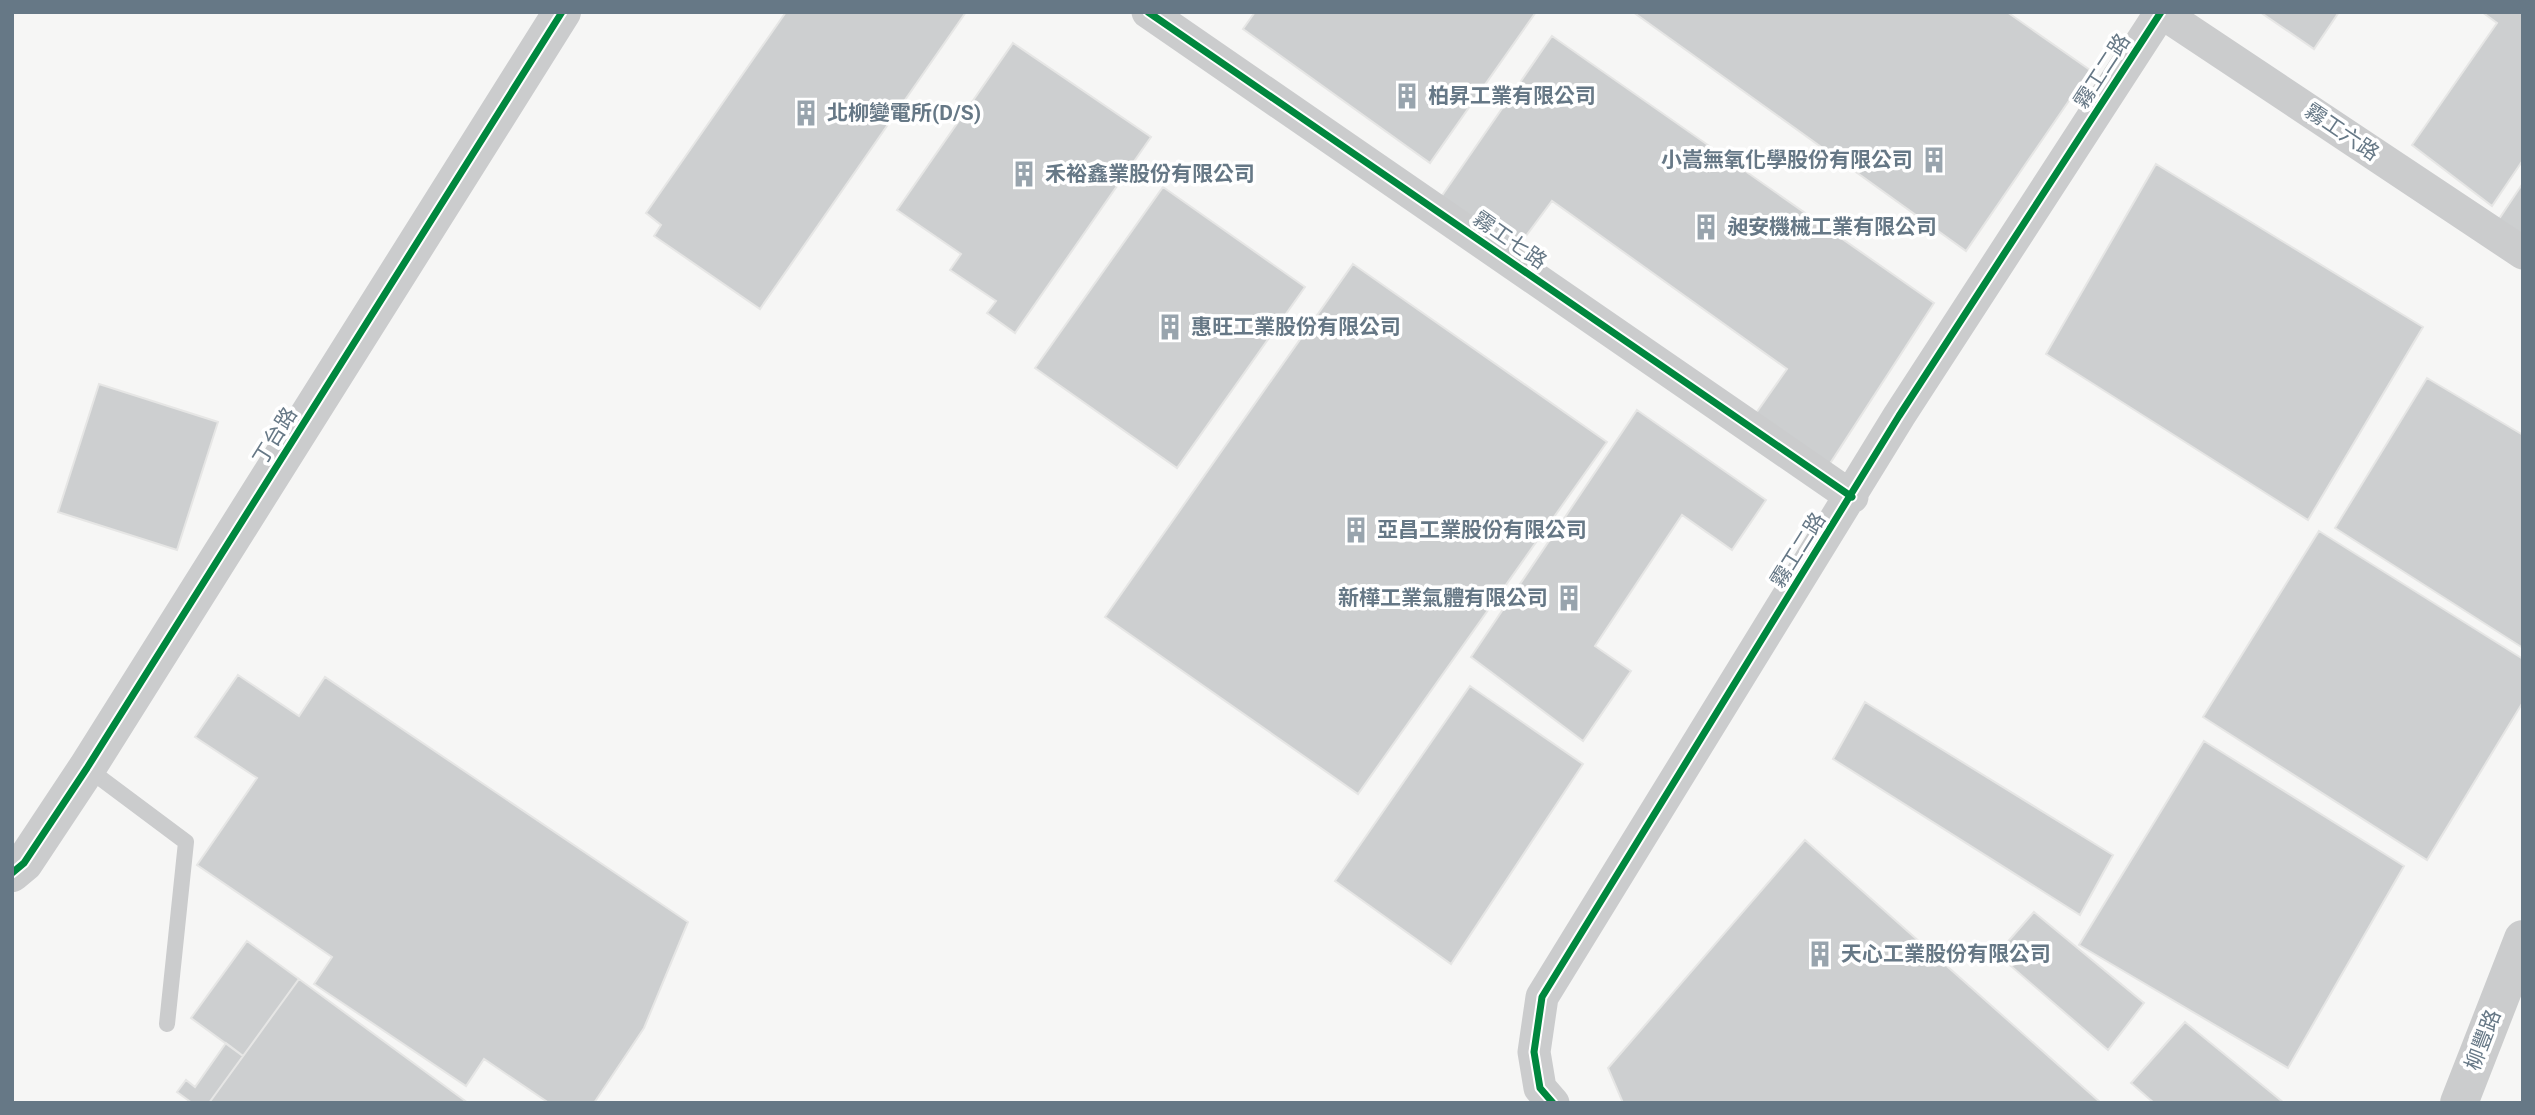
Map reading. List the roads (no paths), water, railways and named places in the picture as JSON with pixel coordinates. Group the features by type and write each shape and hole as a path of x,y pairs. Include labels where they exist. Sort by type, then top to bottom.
{"street":[{"name":"丁台路","path":"12,873 24,863 87,768 562,12"},
{"name":"霧工七路","path":"1148,12 1852,496"},
{"name":"霧工二路","path":"1546,1096 1534,1052 1542,997 1899,416 2161,12"},
{"name":"霧工六路","path":"2161,12 2523,253"},
{"name":"柳豐路","path":"2459,1103 2523,939"}],"lane":[{"path":"87,768 186,842 167,1024"}],"place":[{"name":"柏昇工業有限公司","path":"1407,96"},
{"name":"北柳變電所(D/S)","path":"806,113"},
{"name":"小嵩無氧化學股份有限公司","path":"1934,160"},
{"name":"禾裕鑫業股份有限公司","path":"1024,174"},
{"name":"昶安機械工業有限公司","path":"1706,227"},
{"name":"惠旺工業股份有限公司","path":"1170,327"},
{"name":"亞昌工業股份有限公司","path":"1356,530"},
{"name":"新樺工業氣體有限公司","path":"1569,598"},
{"name":"天心工業股份有限公司","path":"1820,954"}]}
